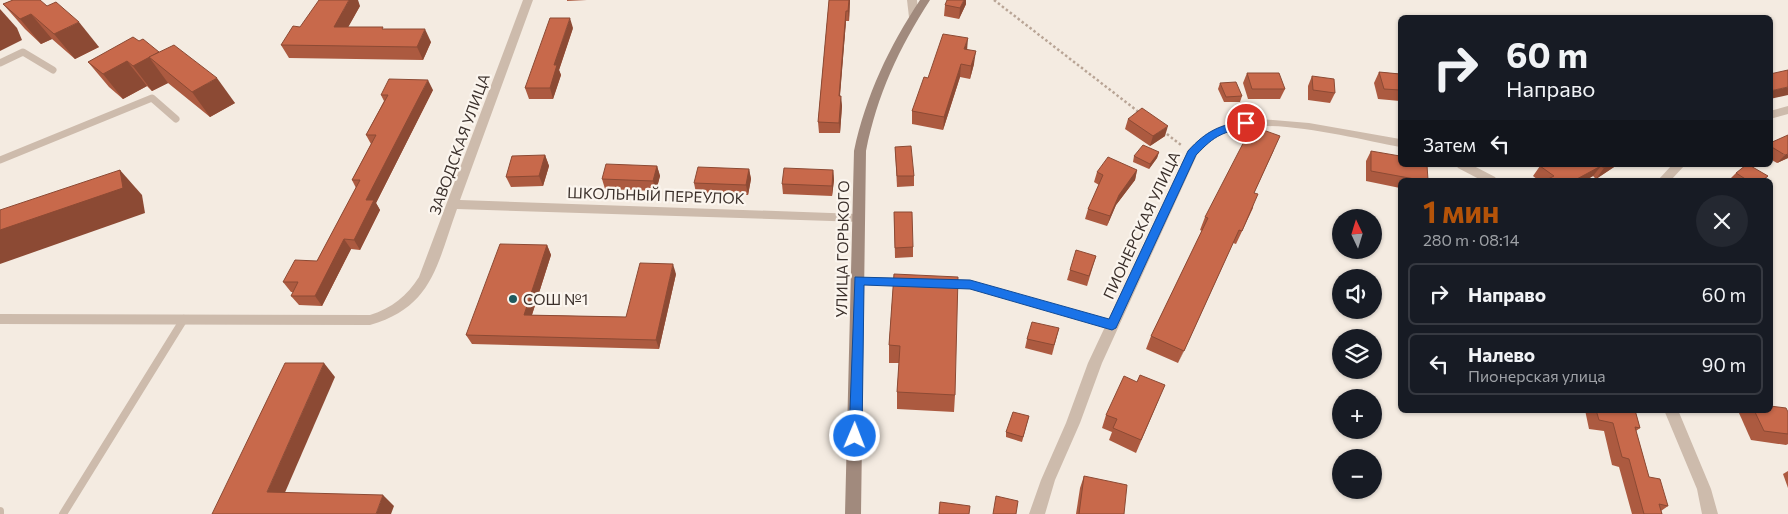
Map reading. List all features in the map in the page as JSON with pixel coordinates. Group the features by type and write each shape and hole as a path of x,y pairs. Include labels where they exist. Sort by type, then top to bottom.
{"main road":[{"name":"УЛИЦА ГОРЬКОГО","path":"853,514 859,281 860,151 865,120 874,91 925,0"}],"street":[{"name":"ЗАВОДСКАЯ УЛИЦА","path":"184,319 370,320 385,316 402,307 414,297 424,279 528,0"},
{"path":"912,0 914,17"},
{"path":"1773,114 1788,110"},
{"name":"ПИОНЕРСКАЯ УЛИЦА","path":"1037,514 1048,480 1112,325 1192,153 1206,137 1222,129 1246,123 1303,127 1398,143"},
{"path":"1466,167 1487,178"},
{"path":"1666,178 1677,167"},
{"name":"ШКОЛЬНЫЙ ПЕРЕУЛОК","path":"452,204 858,219"},
{"path":"0,319 184,319"},
{"path":"1672,413 1704,489 1710,514"}],"lane":[{"path":"0,63 23,52 53,70"},
{"path":"0,160 152,98 176,118"},
{"path":"859,281 915,283"},
{"path":"942,284 970,285 1112,325"},
{"path":"63,514 184,319"}],"path":[{"path":"994,0 1146,118"},
{"path":"1161,130 1192,153"}],"building":[{"path":"13,0 40,0 47,6 56,2 79,22 54,34 31,14 20,19 3,4"},
{"path":"319,0 349,0 334,27 425,29 417,47 281,45 293,26 300,27"},
{"path":"829,0 849,0 848,11 846,11 839,96 841,96 839,123 818,122"},
{"path":"947,0 964,0 960,8 945,5"},
{"path":"550,18 570,18 554,65 557,65 550,88 525,88"},
{"path":"943,34 968,38 964,49 976,51 971,66 961,64 944,117 912,111 924,77 928,78"},
{"path":"133,37 139,41 143,39 159,52 133,66 127,61 103,74 88,62"},
{"path":"174,45 217,78 192,92 149,57"},
{"path":"1788,70 1788,87 1773,90 1773,73"},
{"path":"1379,72 1398,74 1398,90 1384,89"},
{"path":"1247,73 1279,73 1285,89 1252,89"},
{"path":"1312,76 1334,79 1335,93 1313,90"},
{"path":"389,79 428,80 366,200 374,200 354,240 344,239 315,296 291,296 298,282 283,282 295,260 317,261 360,180 352,180 376,135 366,135 388,95 381,95"},
{"path":"1236,82 1242,96 1226,97 1220,83"},
{"path":"1142,108 1168,126 1153,136 1128,119"},
{"path":"1252,126 1280,136 1254,193 1258,194 1242,231 1239,230 1184,351 1151,336 1208,218 1205,217"},
{"path":"1788,135 1788,154 1785,155 1773,148 1773,142"},
{"path":"1143,145 1159,152 1150,164 1134,156"},
{"path":"911,146 914,176 897,176 895,147"},
{"path":"1371,151 1398,156 1398,167 1427,167 1428,178 1409,178 1371,171"},
{"path":"545,155 539,176 506,177 512,156"},
{"path":"1108,157 1137,170 1119,195 1110,216 1088,209 1103,175 1097,172"},
{"path":"606,164 657,166 653,181 602,179"},
{"path":"698,167 749,169 746,185 694,183"},
{"path":"1541,167 1599,167 1579,178 1550,178 1554,176"},
{"path":"1744,167 1752,167 1768,176 1766,178 1744,178 1736,173"},
{"path":"784,168 833,170 832,186 782,184"},
{"path":"120,170 123,188 0,230 0,210"},
{"path":"894,212 912,212 913,247 895,248"},
{"name":"СОШ №1","path":"500,244 547,245 524,315 626,317 640,263 673,264 656,340 466,335"},
{"path":"1076,250 1096,256 1089,276 1070,270"},
{"path":"894,274 958,277 955,395 897,392 900,346 889,345"},
{"path":"1032,322 1059,328 1054,345 1027,339"},
{"path":"285,363 324,363 267,492 383,495 376,514 212,514"},
{"path":"1140,375 1165,385 1141,440 1113,428 1117,419 1106,415 1124,376 1137,382"},
{"path":"1773,406 1786,408 1788,412 1788,434 1764,431 1755,413 1773,413"},
{"path":"1013,412 1029,416 1023,437 1006,432"},
{"path":"1597,413 1636,413 1640,428 1635,427 1649,477 1660,479 1668,506 1659,504 1662,514 1644,514 1629,459 1622,457 1613,423 1599,420"},
{"path":"1084,476 1127,485 1124,514 1079,514"},
{"path":"996,496 1018,501 1016,514 993,514"},
{"path":"940,502 970,506 969,514 939,514"}],"place":[{"name":"СОШ №1","path":"513,299"}],"route":[{"path":"855,436 859,281 970,285 1112,325 1192,153 1206,137 1222,129 1246,123"}]}
